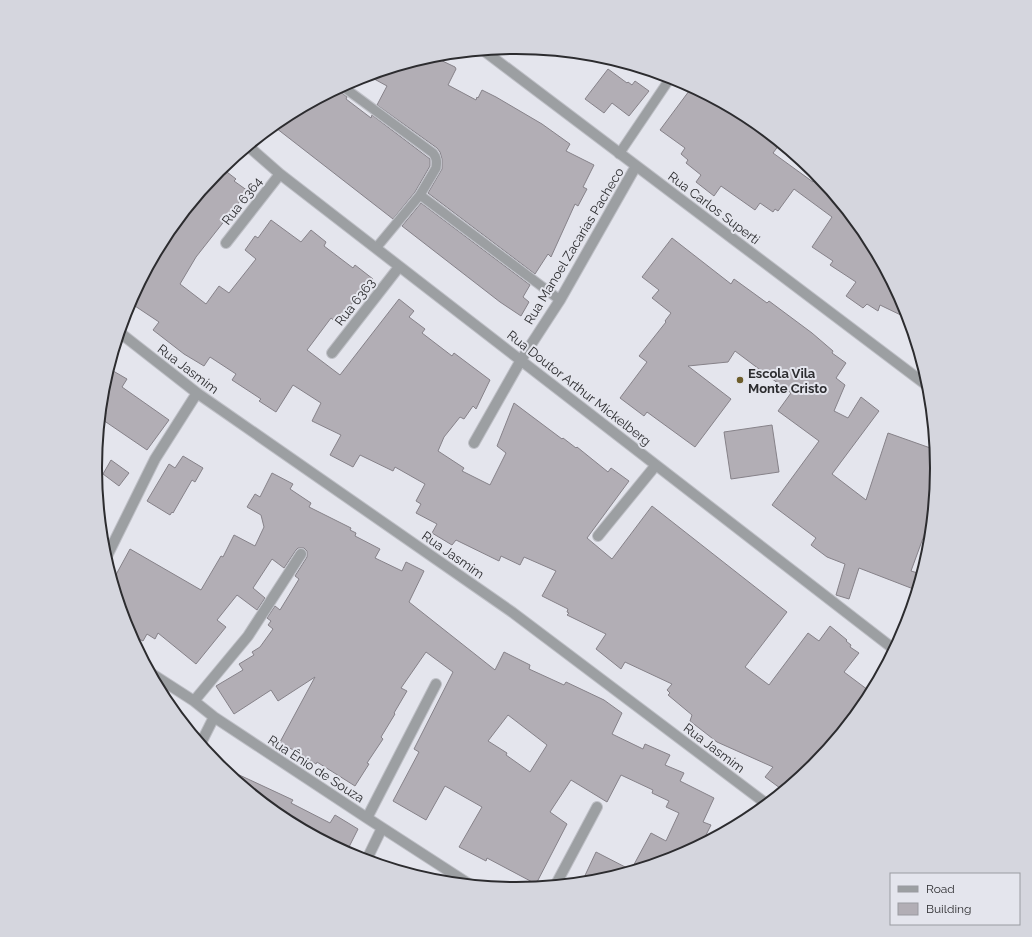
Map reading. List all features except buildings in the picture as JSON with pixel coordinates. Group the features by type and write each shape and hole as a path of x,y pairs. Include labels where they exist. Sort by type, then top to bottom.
{"street":[{"name":"Rua Carlos Superti","path":"490,55 921,380"},
{"name":"Rua Doutor Arthur Mickelberg","path":"252,150 280,174 399,267 890,646"},
{"name":"Rua Manoel Zacarias Pacheco","path":"474,444 521,360 560,300 636,166"},
{"name":"Rua 6364","path":"226,243 280,174"},
{"name":"Rua 6363","path":"332,354 399,267"},
{"name":"Rua Jasmim","path":"123,335 197,393 512,612 763,801"},
{"path":"110,551 155,460 197,393"},
{"path":"598,536 656,465"},
{"path":"194,701 248,636 301,554"},
{"name":"Rua Ênio de Souza","path":"158,678 194,701 214,717 461,879"},
{"path":"367,818 436,684"},
{"path":"202,740 214,717"},
{"path":"558,880 597,807"},
{"path":"369,855 382,828"}],"lane":[{"path":"619,154 667,83"},
{"path":"348,90 436,157 436,168 420,195 376,248"},
{"path":"420,195 560,300"}],"place":[{"name":"Escola Vila Monte Cristo","path":"740,380"}]}
